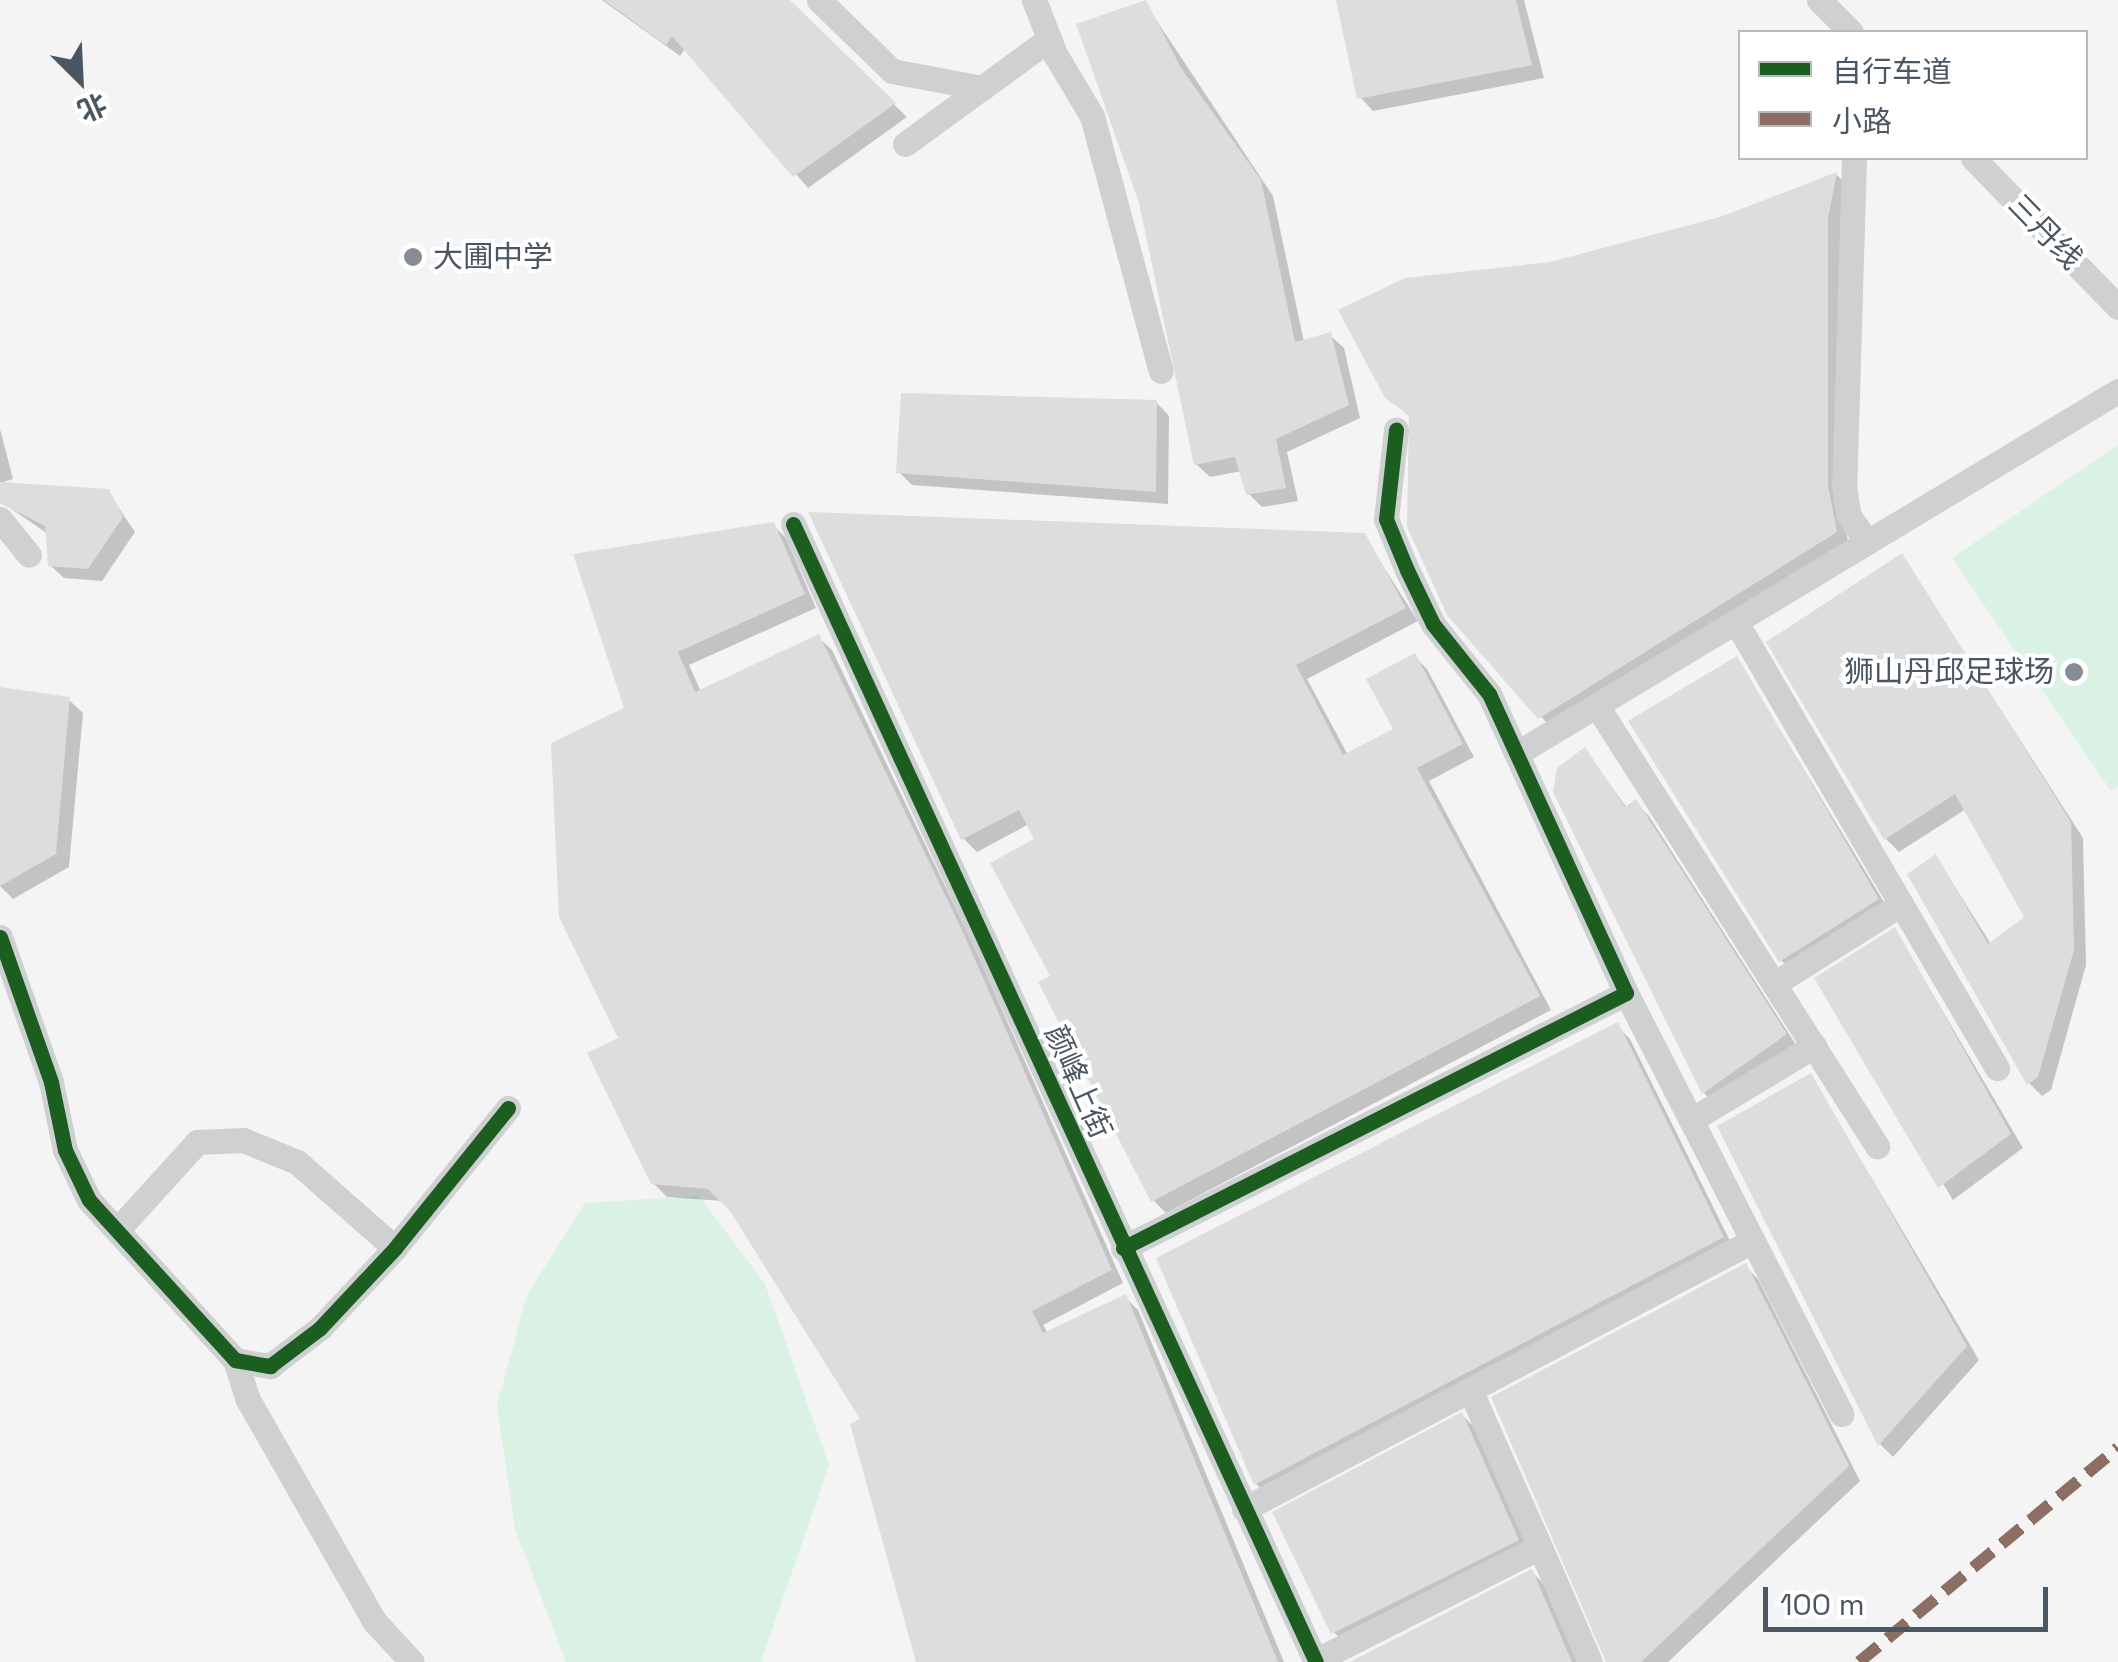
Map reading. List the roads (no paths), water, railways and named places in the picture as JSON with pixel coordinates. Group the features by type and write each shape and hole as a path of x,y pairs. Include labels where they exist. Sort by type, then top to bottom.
{"street":[{"path":"818,0 892,71 982,88"},
{"path":"1034,0 1048,39 1092,116 1162,372"},
{"path":"1819,0 1849,30"},
{"path":"905,144 1048,39"},
{"path":"1854,160 1844,486 1849,516 1867,542"},
{"name":"三丹线","path":"1974,160 2118,307"},
{"path":"1519,752 2118,391"},
{"path":"1396,430 1386,519 1433,624 1489,694 1519,752 1626,993 1841,1414"},
{"path":"0,518 28,555"},
{"name":"颜峰上街","path":"793,524 1315,1661"},
{"path":"1736,622 1997,1068"},
{"path":"1596,706 1878,1146"},
{"path":"1774,984 1902,904"},
{"path":"0,937 51,1082 65,1150 89,1200 120,1228 236,1360 247,1398 375,1622 412,1662"},
{"path":"1123,1248 1626,993"},
{"path":"1691,1120 1814,1046"},
{"path":"236,1360 270,1366 320,1328 395,1248 508,1108"},
{"path":"120,1228 197,1142 243,1140 298,1162 395,1248"},
{"path":"1244,1509 1752,1241"},
{"path":"1470,1390 1590,1662"},
{"path":"1315,1661 1540,1547"}],"place":[{"name":"大圃中学","path":"413,257"},
{"name":"狮山丹邱足球场","path":"2074,672"}]}
